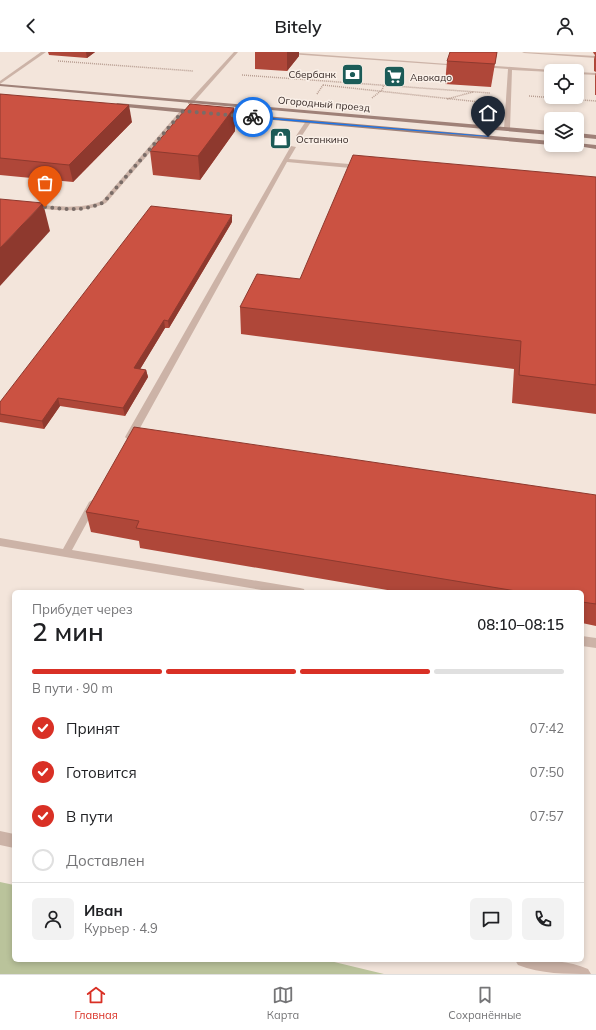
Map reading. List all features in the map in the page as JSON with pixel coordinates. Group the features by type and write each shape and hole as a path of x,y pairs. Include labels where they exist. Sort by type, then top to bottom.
{"main road":[{"name":"Огородный проезд","path":"0,84 190,103 544,132"},
{"path":"107,104 199,112"},
{"name":"Огородный проезд","path":"214,113 544,142"},
{"path":"584,136 596,137"},
{"path":"584,146 596,147"}],"street":[{"path":"0,84 44,52"},
{"path":"190,103 236,52"},
{"path":"263,52 322,54 463,65"},
{"path":"524,52 596,57"},
{"path":"478,66 544,70"},
{"path":"507,129 510,68"},
{"path":"584,73 596,74"},
{"path":"22,205 75,210 87,209 104,202 183,111"},
{"path":"299,136 308,122"},
{"path":"127,442 293,147"},
{"path":"285,160 370,168"},
{"path":"66,552 96,497"},
{"path":"0,542 288,590"},
{"path":"584,640 596,643"},
{"path":"0,838 12,841"},
{"path":"532,962 583,974"}],"path":[{"path":"34,59 596,101"},
{"path":"316,95 326,81"},
{"path":"323,85 382,90 443,99 508,104"},
{"path":"370,100 382,90 384,85"},
{"path":"437,101 475,92"}],"green space":[{"path":"0,882 12,885 12,962 334,962 384,974 0,974"}],"building":[{"path":"450,52 497,52 495,64 447,61"},
{"path":"0,94 129,105 69,165 0,158"},
{"path":"190,104 234,108 198,156 150,151"},
{"path":"353,155 596,177 596,385 519,375 521,341 240,307 257,274 300,279"},
{"path":"0,199 43,203 0,248"},
{"path":"151,206 232,215 168,321 164,320 134,368 146,370 123,408 58,398 42,421 0,414 0,402"},
{"path":"134,427 596,495 596,604 584,602 584,590 510,590 136,528 139,521 86,512"}],"way so far":[{"path":"45,207 75,210 87,209 104,202 183,111 253,117"}],"place":[{"name":"Сбербанк","path":"352,74"},
{"name":"Авокадо","path":"394,77"},
{"name":"Останкино","path":"280,139"}],"route":[{"path":"253,117 488,137"}]}
